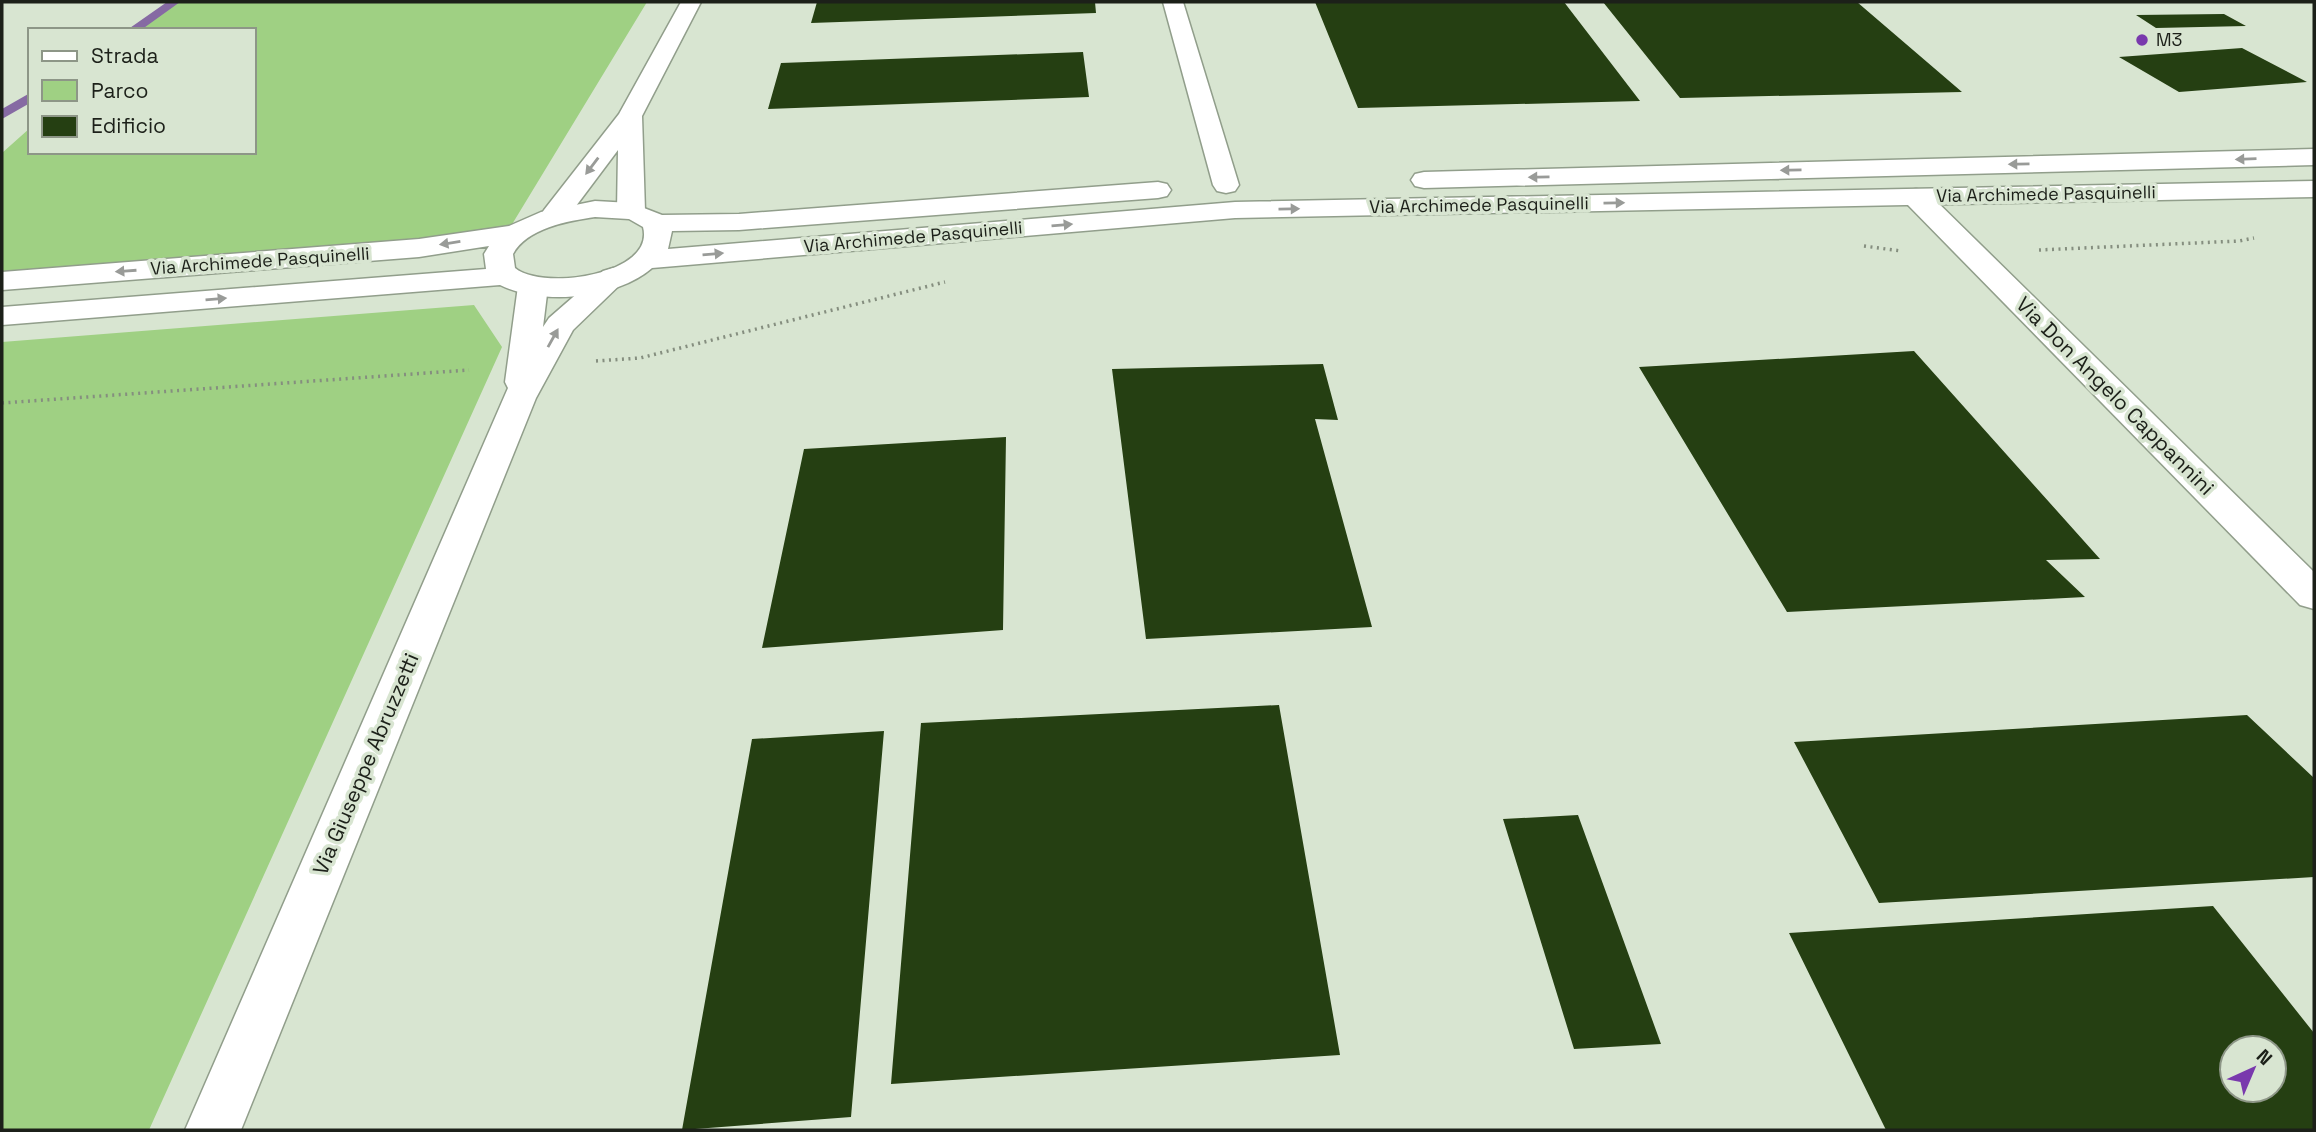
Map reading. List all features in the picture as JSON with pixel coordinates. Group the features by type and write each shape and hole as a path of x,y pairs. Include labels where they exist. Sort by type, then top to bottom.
{"main road":[{"path":"554,216 630,116 691,2"},
{"path":"1173,2 1226,185"},
{"path":"630,116 643,217 660,234 658,247 645,260"},
{"name":"Via Archimede Pasquinelli","path":"1406,180 2314,157"},
{"name":"Via Archimede Pasquinelli","path":"2,281 419,248 518,233 554,216 595,209 643,217 739,222 1253,184"},
{"name":"Via Archimede Pasquinelli","path":"2,316 520,281 558,288 586,285 613,277 645,260 1235,210 2314,189"},
{"name":"Via Don Angelo Cappannini","path":"1916,197 2314,595"},
{"path":"518,233 505,244 499,255 499,267 520,281"},
{"name":"Via Giuseppe Abruzzetti","path":"213,1130 527,376 560,325 613,277"},
{"name":"Via Giuseppe Abruzzetti","path":"520,281 527,376"}],"path":[{"path":"1856,244 1911,253 2090,249 2225,242 2264,235"},
{"path":"2,403 527,376 640,359 949,282"}],"green space":[{"path":"171,2 647,2 511,226 385,245 2,275 2,153 28,130 28,154 256,154 256,28 142,28"},
{"path":"474,305 502,347 149,1130 2,1130 2,342"}],"building":[{"path":"817,2 1095,2 1096,13 811,23"},
{"path":"1315,2 1564,2 1640,101 1358,108"},
{"path":"1603,2 1857,2 1962,92 1680,98"},
{"path":"2224,14 2246,26 2156,28 2136,15"},
{"path":"2242,48 2307,82 2179,92 2119,57"},
{"path":"1083,52 1089,97 768,109 781,63"},
{"path":"1914,351 2100,559 2046,560 2085,597 1787,612 1639,367"},
{"path":"1323,364 1338,420 1315,419 1372,627 1146,639 1112,369"},
{"path":"1006,437 1003,630 762,648 804,449"},
{"path":"1279,705 1340,1055 891,1084 921,723"},
{"path":"2247,715 2314,778 2314,877 1879,903 1794,742"},
{"path":"884,731 851,1117 682,1130 752,739"},
{"path":"1578,815 1661,1044 1574,1049 1503,819"},
{"path":"2213,906 2314,1033 2314,1130 1886,1130 1789,933"}],"waterway":[{"path":"136,28 174,2"},
{"path":"2,115 28,98"}],"place":[{"name":"M3","path":"2142,40"}]}
